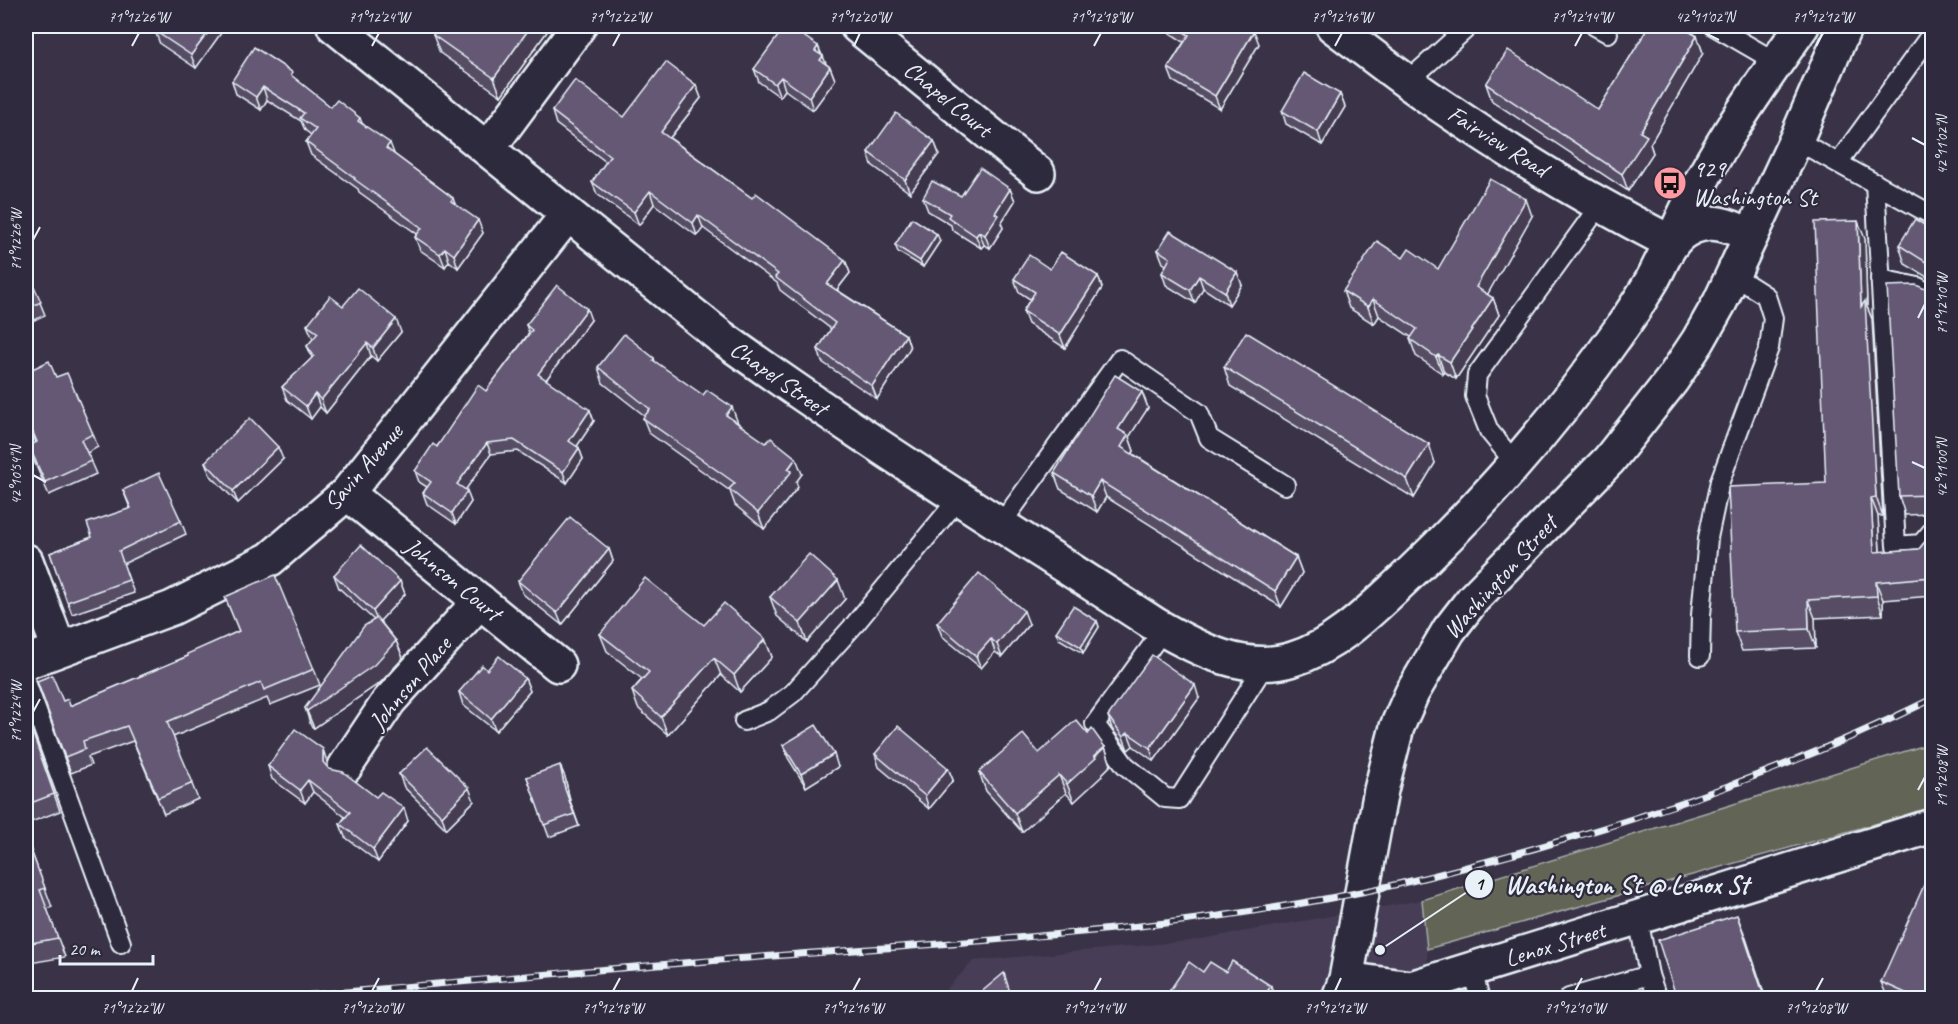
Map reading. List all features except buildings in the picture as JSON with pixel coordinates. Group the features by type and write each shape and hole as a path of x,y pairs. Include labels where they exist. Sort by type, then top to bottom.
{"main road":[{"name":"Chapel Street","path":"334,26 721,337 767,370 959,498 1186,642 1214,654 1243,662 1266,663"},
{"path":"488,149 579,26"},
{"name":"Chapel Court","path":"857,26 1038,173"},
{"name":"Fairview Road","path":"1333,26 1407,82 1481,132 1600,205 1672,243"},
{"path":"1266,663 1292,659 1318,648 1346,631 1420,564 1515,464 1556,417 1624,325 1672,243 1702,177 1725,139 1802,26"},
{"name":"Washington Street","path":"1342,989 1381,790 1397,727 1412,693 1449,630 1473,599 1609,460 1643,419 1698,341 1733,275 1796,140 1845,26"},
{"name":"Savin Avenue","path":"26,662 171,608 270,559 347,493 568,214"},
{"path":"1672,243 1685,231 1699,224 1716,222 1751,236"},
{"name":"Johnson Court","path":"347,493 558,665"},
{"path":"26,561 59,649"},
{"name":"Johnson Place","path":"345,768 389,701 480,601"},
{"name":"Lenox Street","path":"1342,989 1476,984 1638,918 1932,826"}],"lane":[{"path":"1407,82 1469,26"},
{"path":"1714,26 1776,63"},
{"path":"1838,163 1932,33"},
{"path":"1796,140 1932,215"},
{"path":"1875,183 1896,546 1921,544 1932,531"},
{"path":"1515,464 1489,430 1475,396 1478,375 1600,205"},
{"path":"1700,657 1701,615 1708,538 1720,482 1769,348 1773,318 1766,296 1733,275"},
{"path":"1880,279 1918,286 1932,296"},
{"path":"1001,524 1120,359 1199,413 1209,438 1285,485"},
{"path":"744,721 769,711 793,693 855,624 959,498"},
{"path":"1164,629 1095,724 1125,765 1165,798 1179,799 1266,663"},
{"path":"26,682 121,943"},
{"path":"1638,918 1649,975 1657,999"},
{"path":"1569,999 1649,975"}],"shaded area":[{"path":"1422,900 1427,949 1428,998 938,998 973,961 1190,941"}],"green space":[{"path":"1932,743 1932,808 1427,949 1422,900"}],"railway":[{"path":"277,998 639,966 1073,933 1198,919 1317,900 1444,873 1643,816 1789,763 1932,699"}],"place":[{"name":"929 Washington St","path":"1670,183"},
{"name":"Washington St @ Lenox St","path":"1380,950"}]}
